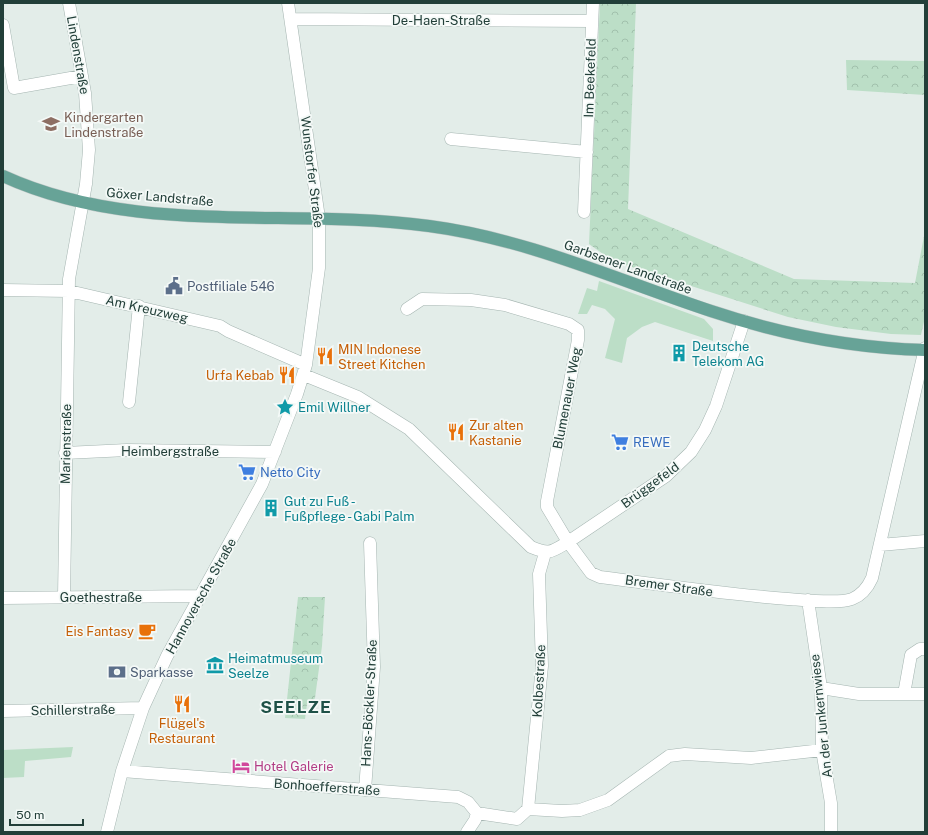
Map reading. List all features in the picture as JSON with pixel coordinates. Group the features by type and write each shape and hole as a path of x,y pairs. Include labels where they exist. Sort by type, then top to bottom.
{"main road":[{"name":"Göxer Landstraße","path":"3,176 30,188 83,203 168,214 319,218"},
{"name":"Garbsener Landstraße","path":"319,218 388,221 432,226 511,243 580,264 711,311 744,321 847,344 884,348 925,349"}],"street":[{"name":"Lindenstraße","path":"69,3 87,109 89,150 83,203"},
{"name":"Wunstorfer Straße","path":"288,3 319,218 319,268 305,370"},
{"name":"Im Beekefeld","path":"584,212 593,3"},
{"name":"De-Haen-Straße","path":"291,19 592,21"},
{"path":"3,25 14,88 82,76"},
{"path":"451,139 587,152"},
{"path":"68,291 68,279 83,203"},
{"name":"Am Kreuzweg","path":"3,290 68,291 139,306 220,326 305,370"},
{"name":"Marienstraße","path":"64,597 68,291"},
{"name":"Blumenauer Weg","path":"408,309 422,298 471,300 505,304 569,324 578,330 578,340 547,501 547,507 568,542"},
{"path":"129,402 139,306"},
{"name":"Brüggefeld","path":"568,542 666,476 691,452 706,430 716,406 744,321"},
{"name":"Bremer Straße","path":"568,542 591,573 600,577 718,593 808,600 844,601 859,595 869,585 880,545 925,349"},
{"path":"305,370 358,397 409,429 531,547 545,553 555,550 568,542"},
{"name":"Hannoversche Straße","path":"107,832 122,771 143,708 199,596 224,556 252,503 276,452 305,370"},
{"name":"Heimbergstraße","path":"65,453 128,450 276,452"},
{"path":"880,545 925,541"},
{"name":"Hans-Böckler-Straße","path":"365,790 374,667 370,543"},
{"name":"Kolbestraße","path":"528,809 542,666 539,574 545,553"},
{"name":"Goethestraße","path":"3,598 199,596"},
{"name":"An der Junkernwiese","path":"808,600 821,688 822,750 831,803 831,832"},
{"path":"904,694 911,655 920,649 925,649"},
{"path":"821,688 859,694 925,694"},
{"name":"Schillerstraße","path":"3,711 143,708"},
{"path":"466,832 475,820 476,813 517,819 528,809 562,811 580,810 608,800 669,756 685,754 751,758 822,750"},
{"name":"Bonhoefferstraße","path":"122,771 458,798 468,802 476,813"}],"green space":[{"path":"600,3 636,3 628,209 794,279 915,283 925,231 925,317 921,335 891,334 836,327 788,317 613,261 589,244"},
{"path":"846,60 925,61 925,95 847,90"},
{"path":"599,281 704,319 713,329 713,341 655,322 642,327 627,338 622,363 605,358 615,319 605,309 592,305 587,314 578,314 587,288 597,291"},
{"path":"298,597 325,597 322,646 315,698 311,704 307,704 305,719 285,718"},
{"path":"73,747 71,757 25,761 24,777 3,778 3,750"}],"place":[{"name":"Kindergarten Lindenstraße","path":"51,124"},
{"name":"Postfiliale 546","path":"174,286"},
{"name":"Deutsche Telekom AG","path":"679,353"},
{"name":"MIN Indonese Street Kitchen","path":"325,356"},
{"name":"Urfa Kebab","path":"287,375"},
{"name":"Emil Willner","path":"285,407"},
{"name":"Zur alten Kastanie","path":"456,432"},
{"name":"REWE","path":"620,442"},
{"name":"Netto City","path":"247,472"},
{"name":"Gut zu Fuß - Fußpflege - Gabi Palm","path":"271,508"},
{"name":"Eis Fantasy","path":"147,631"},
{"name":"Heimatmuseum Seelze","path":"215,665"},
{"name":"Sparkasse","path":"117,672"},
{"name":"Flügel's Restaurant","path":"182,704"},
{"name":"Hotel Galerie","path":"241,766"}],"district":[{"name":"SEELZE","path":"296,707"}]}
